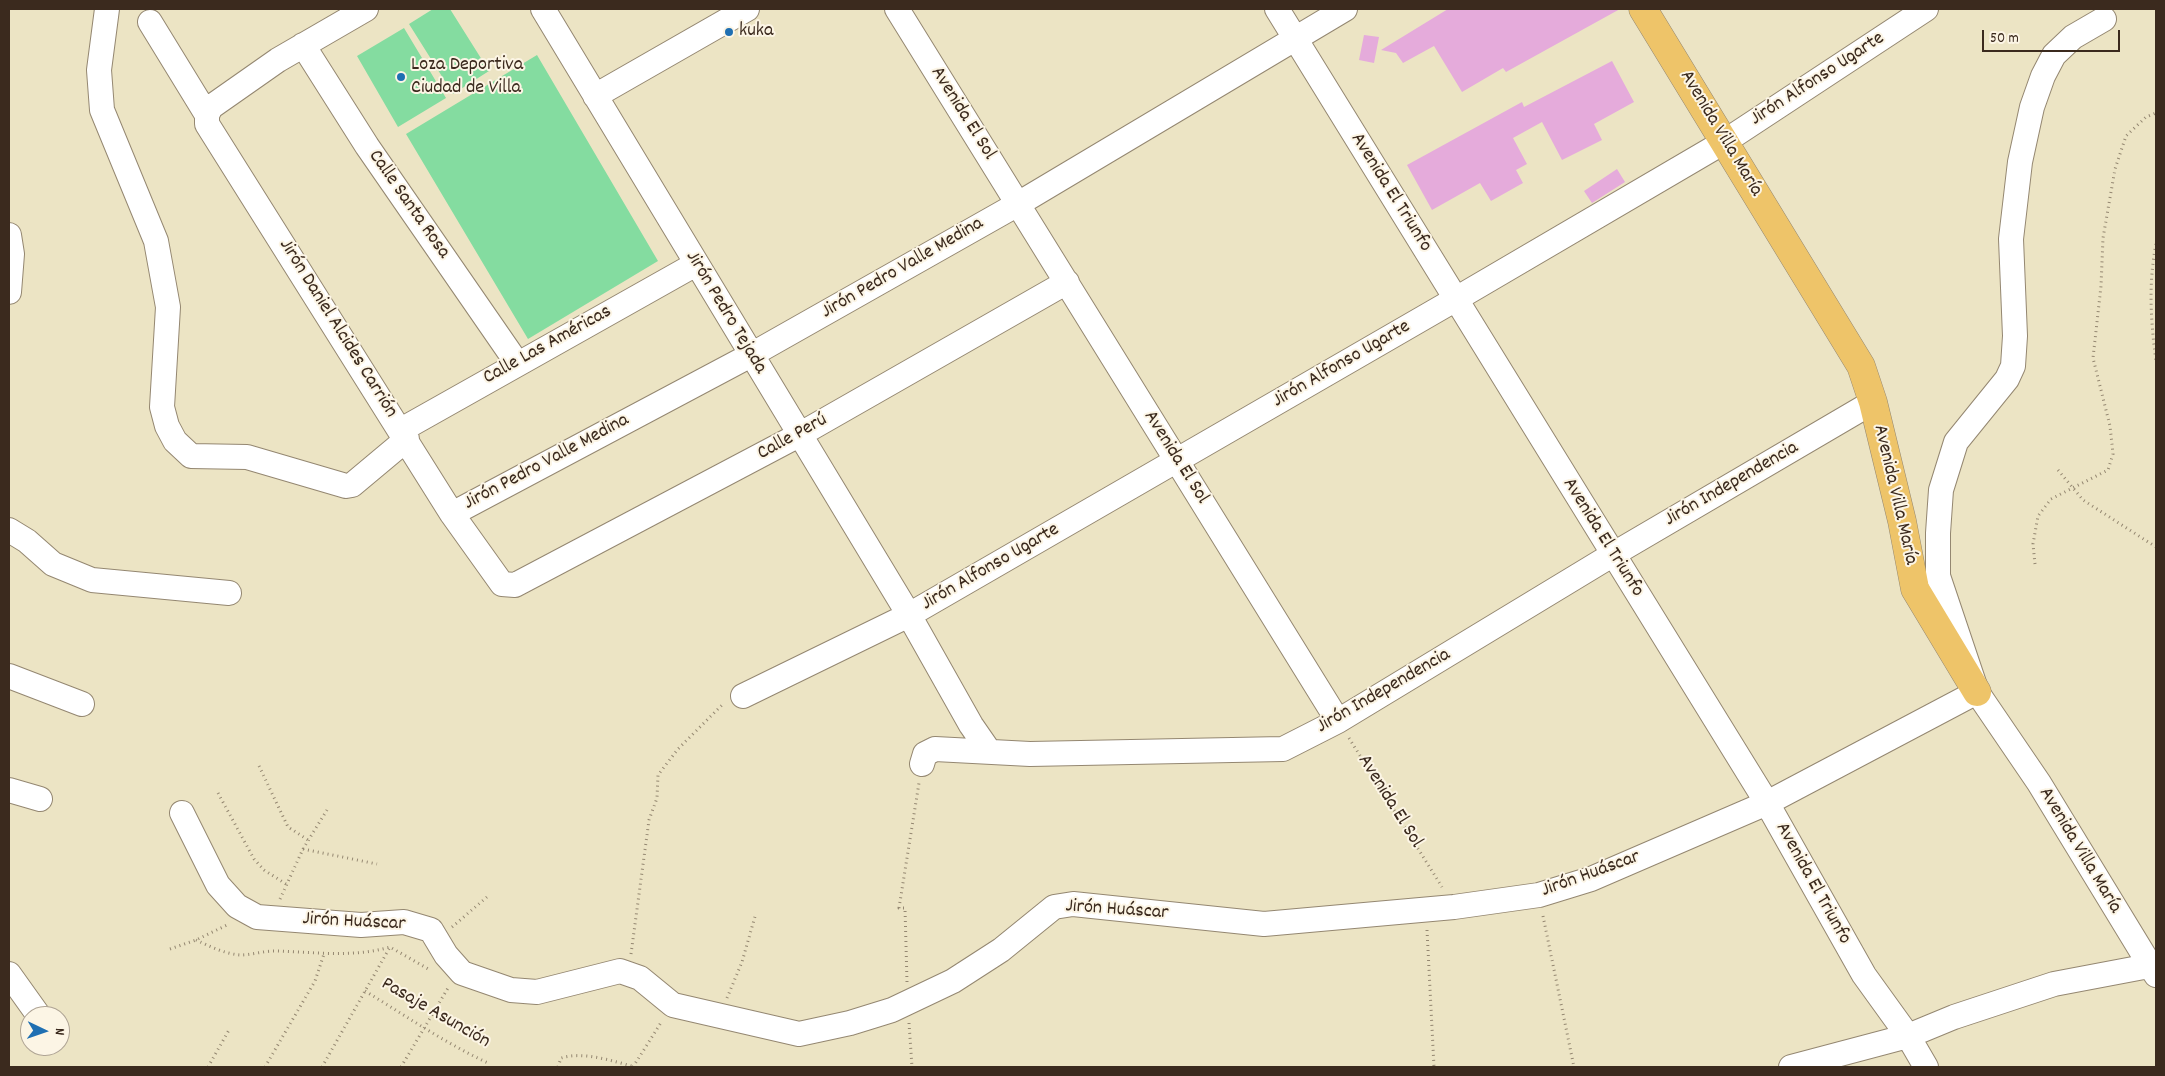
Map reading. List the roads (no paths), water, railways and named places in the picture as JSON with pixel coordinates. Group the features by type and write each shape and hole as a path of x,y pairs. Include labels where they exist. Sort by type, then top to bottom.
{"main road":[{"name":"Avenida Villa María","path":"1643,9 1861,366 1873,402 1902,521 1915,589 1977,692"}],"street":[{"name":"Calle Las Américas","path":"107,9 99,70 102,110 156,241 168,308 162,407 167,426 175,441 191,456 247,457 346,486 352,485 404,434 517,363 696,264"},
{"path":"207,115 211,107 303,44 366,9"},
{"name":"Jirón Pedro Tejada","path":"543,9 909,615"},
{"path":"595,96 747,9"},
{"name":"Avenida El Sol","path":"897,9 1338,721"},
{"name":"Avenida El Triunfo","path":"1276,9 1767,803 1864,975 1908,1036 1926,1067"},
{"name":"Jirón Pedro Valle Medina","path":"452,514 751,355 1018,204 1345,9"},
{"name":"Jirón Alfonso Ugarte","path":"743,696 909,615 1456,300 1724,142 1926,9"},
{"path":"1977,692 1938,576 1941,490 1956,442 2007,379 2013,366 2015,336 2011,239 2020,162 2032,107 2043,76 2054,55 2067,43 2104,19"},
{"name":"Jirón Daniel Alcides Carrión","path":"150,22 207,115 208,124 404,434 452,514 502,584 515,585"},
{"name":"Calle Santa Rosa","path":"303,44 367,146 517,363"},
{"path":"9,235 12,254 9,292"},
{"name":"Calle Perú","path":"515,585 799,435 1067,282"},
{"name":"Jirón Independencia","path":"922,764 925,754 935,749 1030,754 1283,749 1338,721 1612,555 1873,402"},
{"path":"9,530 27,541 53,564 92,580 228,593"},
{"path":"909,615 971,725 989,752"},
{"path":"9,676 82,704"},
{"name":"Jirón Huáscar","path":"182,813 218,884 237,906 264,918 361,925 404,922 430,930 446,955 462,972 511,990 537,992 620,971 640,978 673,1005 799,1034 850,1024 908,1002 953,981 1001,950 1054,907 1073,904 1264,924 1426,910 1539,895 1592,879 1767,803 1977,692"},
{"name":"Avenida Villa María","path":"1977,692 2039,783 2153,971"},
{"path":"9,790 40,800"},
{"path":"1791,1067 1908,1036 1954,1017 2054,984 2153,971"},
{"path":"9,974 32,1006"}],"place":[{"name":"kuka","path":"729,32"},
{"name":"Loza Deportiva Ciudad de Villa","path":"401,77"}]}
